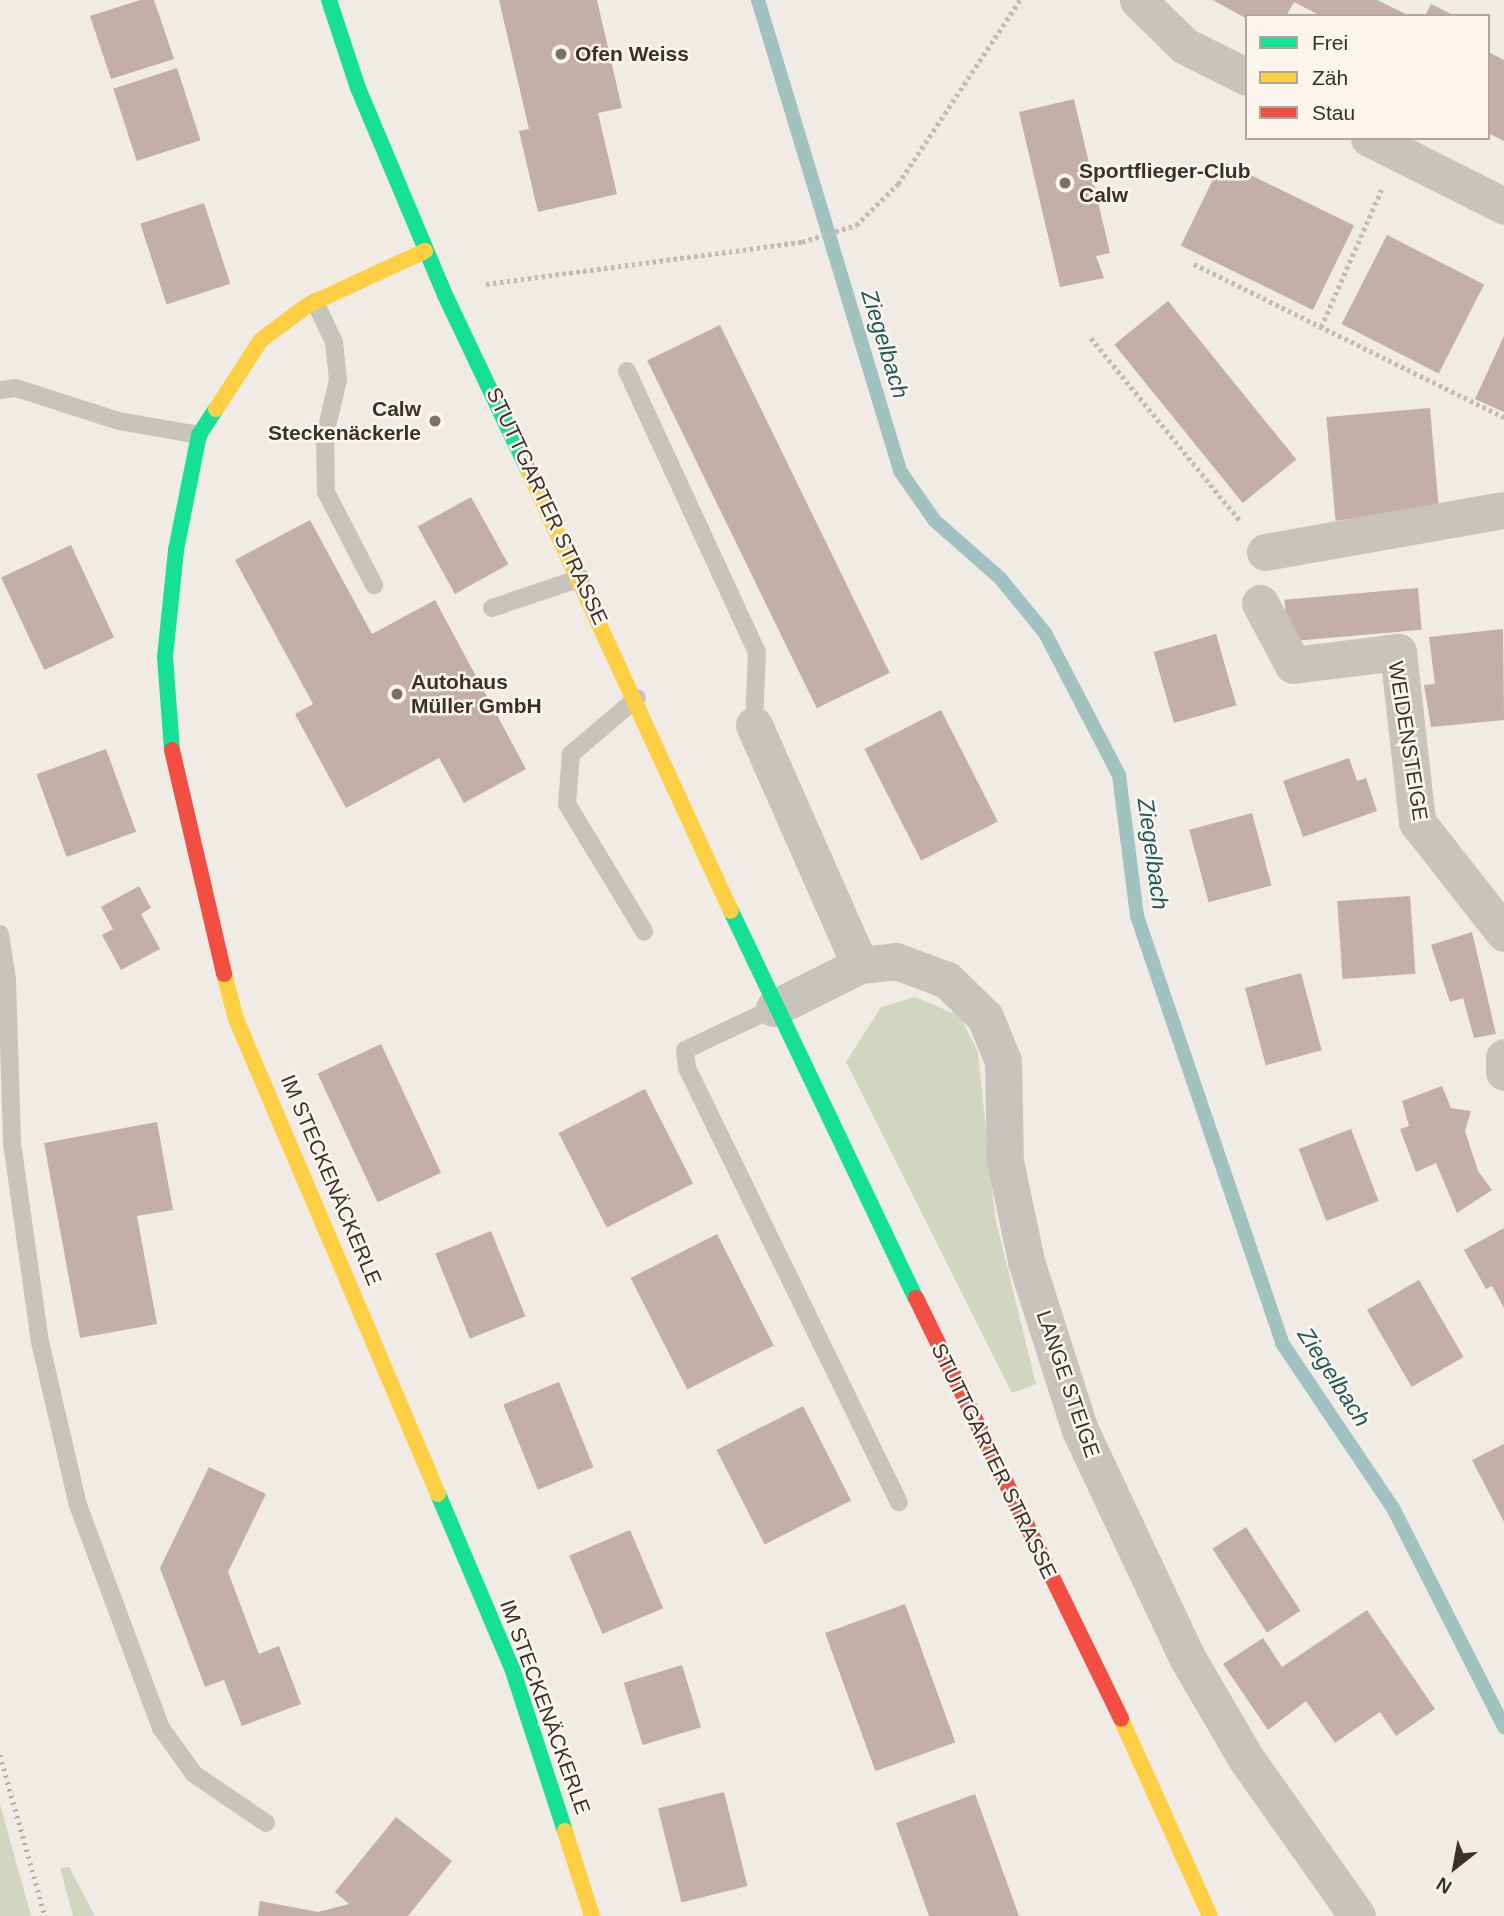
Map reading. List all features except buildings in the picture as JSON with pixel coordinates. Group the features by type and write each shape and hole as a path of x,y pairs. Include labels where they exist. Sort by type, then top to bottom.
{"main road":[{"name":"STUTTGARTER STRASSE","path":"329,0 358,88 445,295 637,698 774,1008 1164,1807 1210,1916"},
{"name":"IM STECKENÄCKERLE","path":"425,251 315,302 261,340 200,435 176,550 165,657 170,741 198,878 236,1019 513,1671 592,1916"}],"street":[{"path":"1138,0 1185,46 1245,76"},
{"path":"1384,145 1504,206"},
{"path":"1265,552 1504,510"},
{"name":"WEIDENSTEIGE","path":"1260,603 1293,665 1398,653 1417,822 1503,937"},
{"path":"754,725 860,965 774,1008"},
{"name":"LANGE STEIGE","path":"860,965 896,961 947,980 985,1017 1003,1061 1005,1161 1027,1261 1080,1430 1188,1659 1245,1757 1357,1916"},
{"path":"1504,1057 1504,1072"}],"lane":[{"path":"315,302 334,342 338,380 325,435 326,492 374,585"},
{"path":"627,371 757,652 754,725"},
{"path":"0,390 16,388 119,421 200,435"},
{"path":"492,608 581,578"},
{"path":"637,698 571,754 567,804 644,931"},
{"path":"0,934 7,980 14,1156 40,1342 78,1504 161,1728 194,1774 266,1823"},
{"path":"774,1008 685,1050 687,1068 899,1502"}],"path":[{"path":"445,295 507,279 802,242 856,225 898,184 1020,0"},
{"path":"1321,327 1384,145"},
{"path":"1194,264 1504,417"},
{"path":"1091,338 1265,552"}],"green space":[{"path":"915,997 960,1016 978,1052 995,1217 1036,1384 1012,1393 846,1062 881,1007"},
{"path":"0,1804 31,1916 0,1916"},
{"path":"69,1867 95,1916 73,1916 60,1868"}],"waterway":[{"name":"Ziegelbach","path":"758,0 900,471 935,521 1000,578 1045,633 1119,775 1137,916 1282,1343 1393,1508 1504,1727"}],"railway":[{"path":"0,1755 45,1916"}],"traffic: fast":[{"path":"329,0 358,88 445,295 529,472"},
{"path":"172,750 165,657 176,550 199,435 216,409"},
{"path":"731,911 916,1298"},
{"path":"438,1494 513,1671 565,1831"}],"traffic: slow":[{"path":"216,409 261,340 308,305 425,251"},
{"path":"529,472 731,911"},
{"path":"224,974 236,1019 438,1494"},
{"path":"1121,1719 1210,1916"},
{"path":"565,1831 592,1916"}],"traffic: jam":[{"path":"172,750 224,974"},
{"path":"916,1298 1121,1719"}],"place":[{"name":"Ofen Weiss","path":"561,54"},
{"name":"Sportflieger-Club Calw","path":"1065,183"},
{"name":"Calw Steckenäckerle","path":"435,421"},
{"name":"Autohaus Müller GmbH","path":"397,694"}]}
